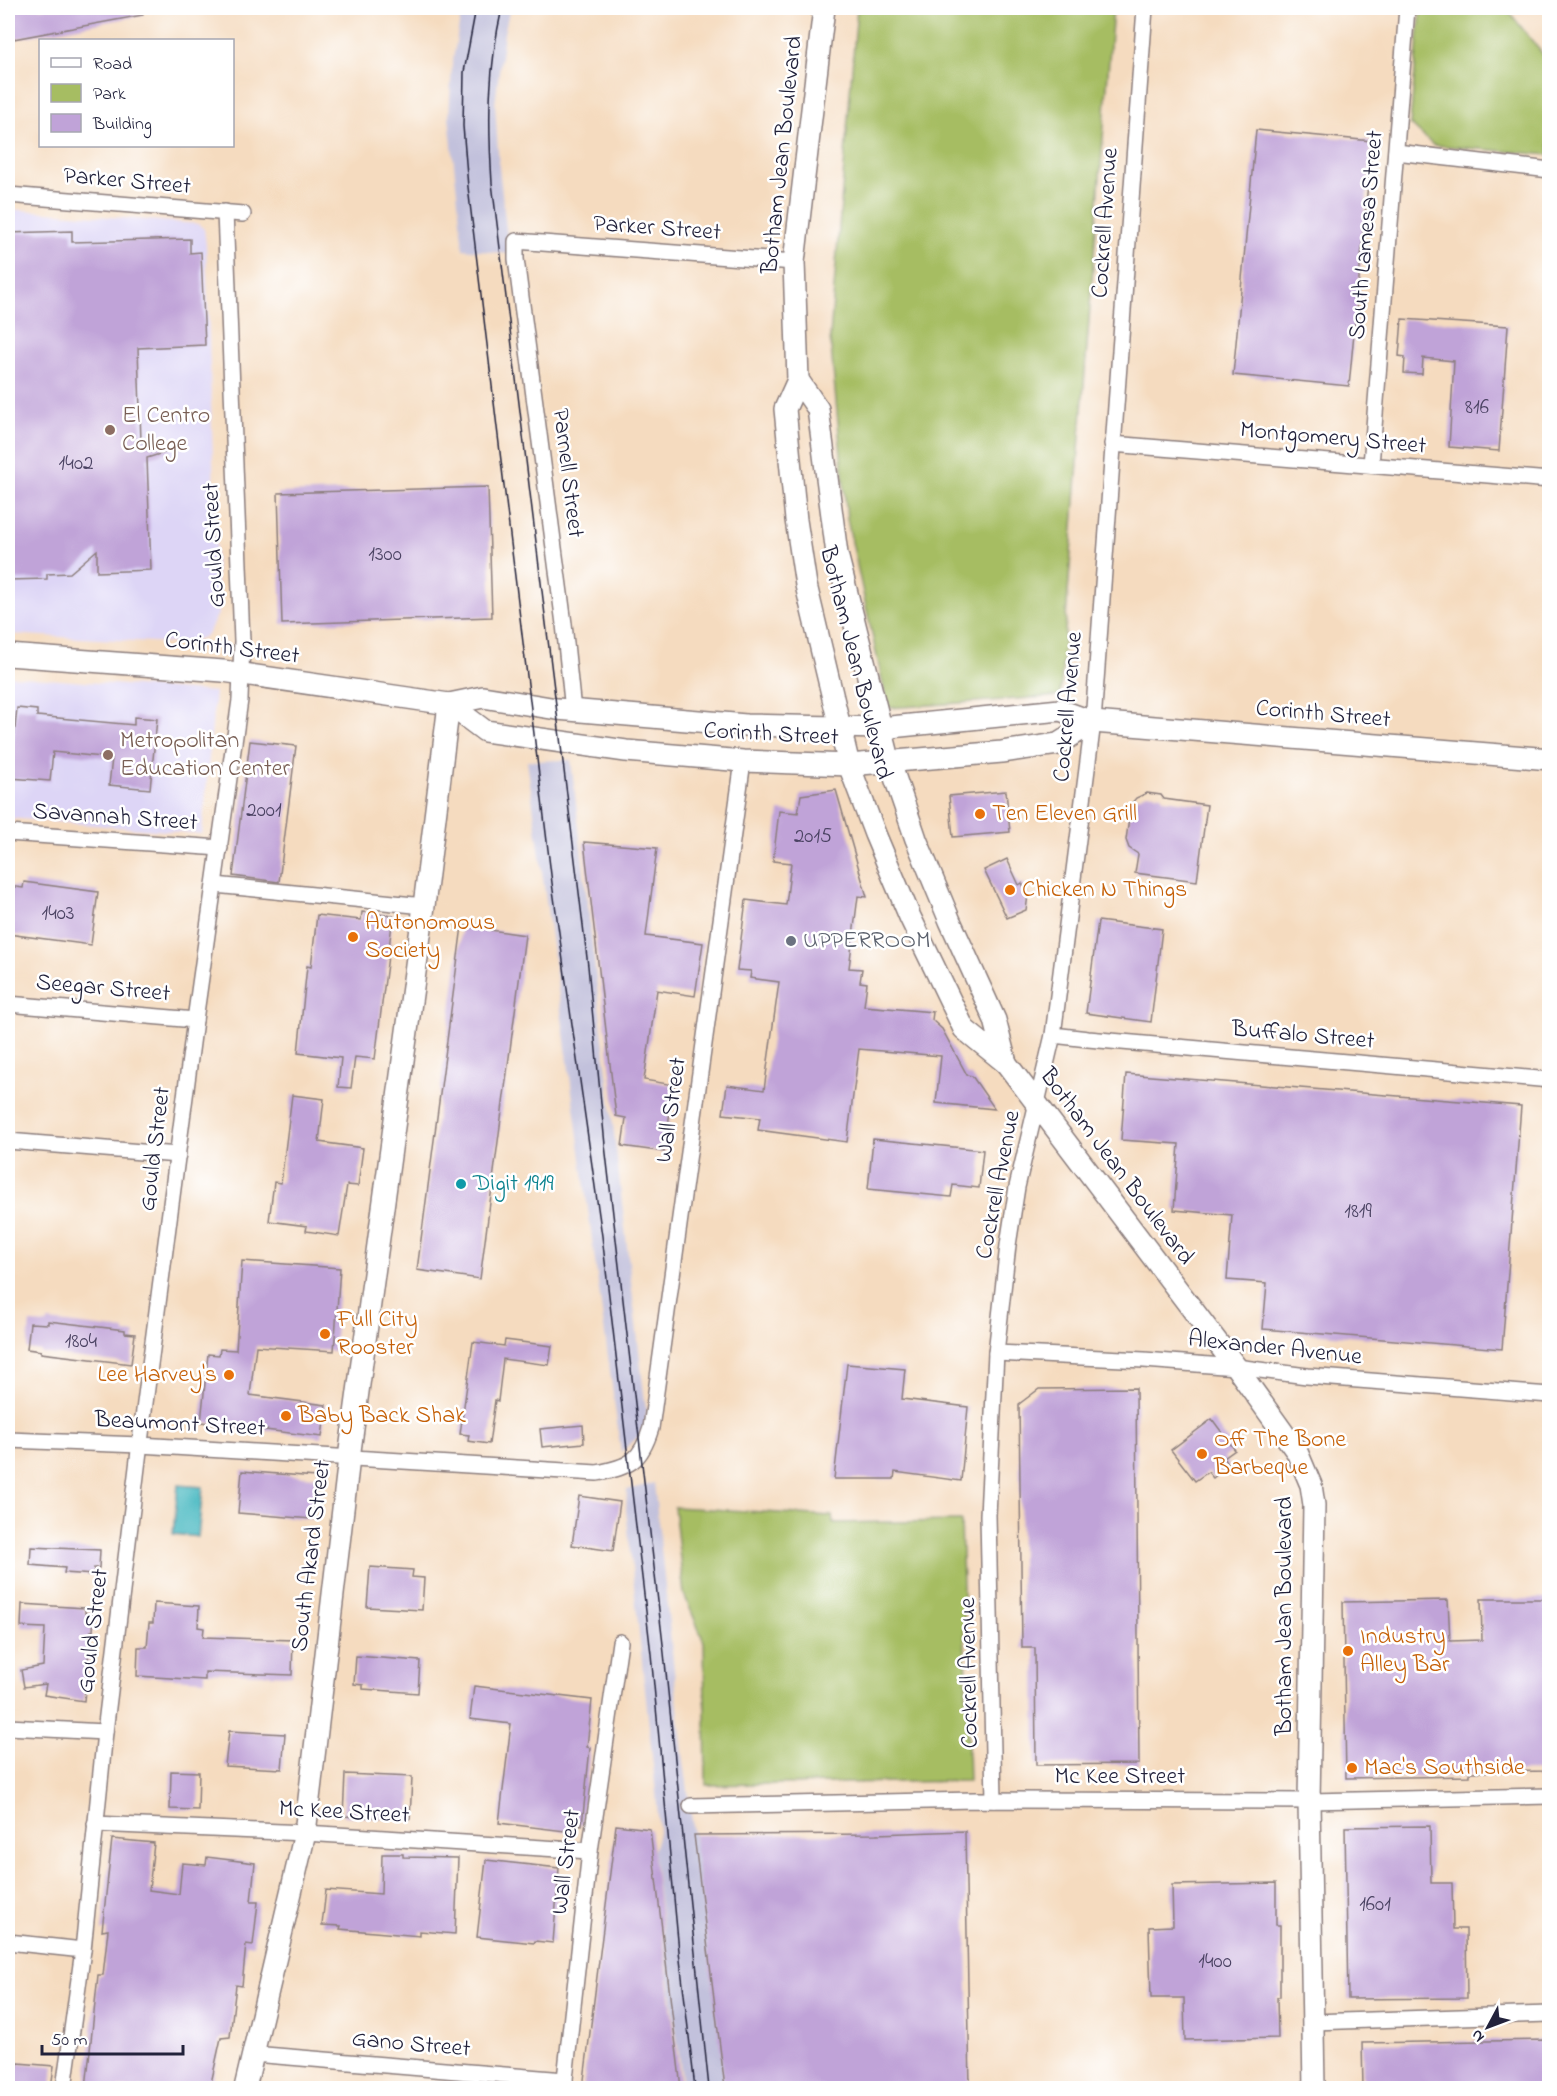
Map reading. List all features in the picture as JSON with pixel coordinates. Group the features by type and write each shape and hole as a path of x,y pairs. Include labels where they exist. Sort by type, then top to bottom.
{"main road":[{"name":"Botham Jean Boulevard","path":"824,8 794,262 798,381 785,409 796,520 806,585 849,765 910,916 964,1029 1006,1063 1236,1367 1297,1452 1311,1485 1314,1505 1309,1801 1314,2088"},
{"name":"Botham Jean Boulevard","path":"798,381 818,409 837,554 890,763 916,839 995,1020 1006,1063"},
{"name":"Corinth Street","path":"8,655 242,674 448,704 483,697 573,711 746,725 881,728 1060,710 1093,722 1550,759"},
{"name":"Corinth Street","path":"448,704 486,731 627,751 743,761 849,765 1002,752 1058,744 1093,722"},
{"name":"South Akard Street","path":"245,2088 305,1833 349,1458 424,906 448,704"}],"street":[{"name":"Cockrell Avenue","path":"994,1800 988,1515 996,1353 1017,1187 1053,1035 1093,722 1145,8"},
{"name":"South Lamesa Street","path":"1371,465 1407,8"},
{"path":"1396,152 1550,170"},
{"name":"Parker Street","path":"8,195 243,214"},
{"name":"Gould Street","path":"64,2088 83,1950 105,1732 140,1445 242,674 225,212"},
{"name":"Parker Street","path":"516,241 794,262"},
{"name":"Parnell Street","path":"516,241 516,260 564,624 573,711"},
{"name":"Montgomery Street","path":"1112,444 1550,480"},
{"name":"Wall Street","path":"634,1460 646,1445 651,1428 743,761"},
{"name":"Savannah Street","path":"8,833 220,848"},
{"path":"215,885 424,906"},
{"name":"Seegar Street","path":"8,1004 195,1020"},
{"name":"Buffalo Street","path":"1053,1035 1550,1080"},
{"path":"8,1141 178,1155"},
{"name":"Alexander Avenue","path":"996,1353 1144,1360 1236,1367 1307,1376 1550,1395"},
{"name":"Beaumont Street","path":"8,1440 140,1445 597,1473 620,1469 634,1460"},
{"name":"Wall Street","path":"564,2084 590,1851 620,1642"},
{"path":"8,1728 105,1732"},
{"name":"Mc Kee Street","path":"691,1806 994,1800 1309,1801 1550,1796"},
{"name":"Mc Kee Street","path":"95,1824 305,1833 590,1851"},
{"path":"8,1942 83,1950"},
{"path":"1313,2022 1550,2014"},
{"name":"Gano Street","path":"253,2054 564,2084"}],"shaded area":[{"path":"462,8 510,8 504,33 495,104 499,167 509,254 463,249 449,117 452,65"},
{"name":"El Centro College","path":"8,209 198,224 204,229 218,614 207,635 189,644 8,634"},
{"name":"Metropolitan Education Center","path":"8,676 215,692 202,834 8,818"},
{"path":"571,760 648,1428 621,1452 527,761"},
{"path":"654,1483 683,1754 725,2088 683,2088 653,1851 659,1829 626,1510 627,1490"}],"green space":[{"path":"857,8 1113,8 1060,696 888,708 847,519 830,337"},
{"path":"1421,8 1506,8 1549,62 1549,155 1433,145 1410,124"},
{"path":"674,1507 832,1516 833,1523 961,1521 969,1781 706,1785 704,1642 684,1594"}],"water":[{"path":"178,1485 203,1487 198,1537 173,1534"}],"building":[{"path":"8,8 142,8 143,15 8,40"},
{"path":"1256,130 1372,141 1349,386 1233,375"},
{"name":"El Centro College","path":"72,231 72,242 190,239 190,253 201,252 205,345 138,348 141,442 155,442 172,450 147,458 151,570 97,572 97,550 70,573 47,574 47,579 8,580 8,233"},
{"path":"1402,319 1508,326 1499,451 1449,447 1454,361 1423,358 1422,374 1404,373 1405,357 1399,356"},
{"path":"488,487 492,617 282,624 278,493"},
{"path":"17,708 37,710 37,716 134,725 134,717 157,719 150,789 109,785 112,758 53,752 50,781 10,778"},
{"path":"250,741 296,746 279,882 233,876"},
{"path":"836,790 867,897 858,896 849,968 862,969 860,982 867,983 864,1006 933,1012 932,1020 942,1029 967,1075 972,1076 995,1109 936,1103 941,1056 859,1049 847,1142 758,1130 760,1118 723,1114 727,1085 764,1090 779,982 750,978 751,971 737,970 746,900 786,905 791,863 773,861 779,811 798,813 801,795"},
{"name":"Ten Eleven Grill","path":"1006,791 1010,832 953,837 949,796"},
{"path":"1147,793 1161,795 1164,799 1207,805 1197,881 1135,873 1138,854 1129,848 1126,840 1131,804 1136,798"},
{"path":"584,842 657,848 646,936 703,943 695,996 657,990 644,1080 674,1085 664,1152 622,1146 626,1118 616,1116"},
{"name":"Chicken N Things","path":"1007,859 1019,885 1022,883 1028,895 1026,910 1007,918 984,870"},
{"path":"24,882 98,892 91,945 8,934 8,886 23,888"},
{"path":"362,912 393,916 375,1059 355,1057 351,1088 338,1087 341,1058 298,1053 307,966 311,967 317,915 361,920"},
{"path":"1098,921 1162,929 1151,1022 1086,1013"},
{"name":"Digit 1919","path":"462,926 525,935 480,1279 417,1270"},
{"path":"1126,1074 1521,1106 1502,1349 1263,1329 1267,1283 1227,1280 1232,1215 1174,1210 1179,1144 1121,1140"},
{"path":"292,1095 324,1099 319,1142 363,1148 358,1186 347,1185 339,1236 306,1231 307,1226 269,1221 274,1182 281,1183"},
{"path":"873,1139 983,1150 979,1188 953,1185 951,1197 868,1189"},
{"path":"242,1261 340,1268 334,1351 256,1346 250,1395 326,1405 322,1437 201,1422 208,1354 219,1355 220,1349 236,1350"},
{"path":"48,1321 125,1330 125,1333 135,1334 131,1364 41,1353 41,1351 27,1349 30,1323 48,1324"},
{"path":"505,1340 552,1346 549,1365 503,1359 498,1401 495,1400 489,1444 468,1441 469,1435 460,1434 473,1342 504,1346"},
{"path":"847,1364 905,1369 902,1399 968,1407 961,1481 895,1472 894,1479 834,1479"},
{"path":"1136,1388 1139,1764 1036,1765 1035,1648 1022,1648 1019,1404 1039,1389"},
{"name":"Off The Bone Barbeque","path":"1212,1419 1235,1450 1224,1458 1229,1465 1213,1478 1208,1472 1195,1481 1171,1450"},
{"path":"583,1425 584,1443 542,1447 540,1429"},
{"path":"242,1471 316,1477 312,1519 238,1513"},
{"path":"579,1496 620,1502 613,1551 572,1545"},
{"path":"31,1547 100,1550 99,1568 94,1568 94,1575 64,1573 65,1568 30,1565"},
{"path":"370,1567 413,1570 412,1577 424,1578 422,1610 367,1607"},
{"path":"1481,1599 1550,1599 1550,1771 1470,1772 1470,1776 1346,1778 1343,1602 1448,1600 1450,1641 1482,1640"},
{"path":"154,1603 199,1606 198,1627 204,1628 203,1637 293,1640 292,1675 205,1672 205,1680 137,1676 138,1647 147,1647 149,1623 153,1623"},
{"path":"22,1604 85,1608 85,1613 94,1614 84,1701 44,1695 46,1684 24,1687 21,1670 43,1666 45,1628 21,1627"},
{"path":"356,1656 420,1661 418,1693 363,1689 363,1685 354,1684"},
{"path":"474,1686 592,1700 587,1747 590,1748 582,1825 574,1824 573,1832 499,1823 511,1724 470,1719"},
{"path":"229,1731 285,1734 282,1769 225,1766"},
{"path":"171,1771 199,1772 198,1810 170,1809"},
{"path":"345,1774 412,1777 410,1819 343,1816"},
{"path":"616,1825 650,1829 681,2088 583,2088"},
{"path":"1430,1826 1431,1883 1452,1883 1453,1929 1466,1929 1467,1998 1348,1999 1345,1827"},
{"path":"965,1831 970,2088 725,2088 694,1835"},
{"path":"112,1839 154,1843 149,1890 179,1894 182,1863 206,1865 207,1857 255,1863 251,1902 258,1902 253,1945 246,1944 242,1986 236,1985 230,2037 221,2038 210,2088 86,2088 98,1975 103,1975 108,1930 102,1931"},
{"path":"382,1854 403,1854 403,1857 458,1858 455,1934 420,1931 420,1936 340,1929 341,1926 322,1925 326,1890 381,1894"},
{"path":"486,1860 559,1868 553,1943 477,1937"},
{"path":"1276,1883 1276,1925 1280,1925 1278,2038 1185,2040 1184,1998 1151,1998 1149,1927 1173,1926 1172,1885"},
{"path":"1550,2040 1550,2088 1363,2088 1362,2043"},
{"path":"18,2063 54,2066 51,2088 8,2088 8,2068 17,2069"}],"tram line":[{"path":"476,8 464,72 463,126 468,187 552,883 602,1236 651,1654 679,1951 695,2088"},
{"path":"502,8 497,30 490,95 492,183 588,966 605,1145 664,1653 709,2088"}],"place":[{"name":"El Centro College","path":"110,430"},
{"name":"Metropolitan Education Center","path":"108,755"},
{"name":"Ten Eleven Grill","path":"980,814"},
{"name":"Chicken N Things","path":"1010,890"},
{"name":"Autonomous Society","path":"353,937"},
{"name":"UPPERROOM","path":"791,941"},
{"name":"Digit 1919","path":"461,1184"},
{"name":"Full City Rooster","path":"325,1334"},
{"name":"Lee Harvey's","path":"229,1375"},
{"name":"Baby Back Shak","path":"286,1416"},
{"name":"Off The Bone Barbeque","path":"1202,1454"},
{"name":"Industry Alley Bar","path":"1348,1651"},
{"name":"Mac's Southside","path":"1352,1768"}]}
